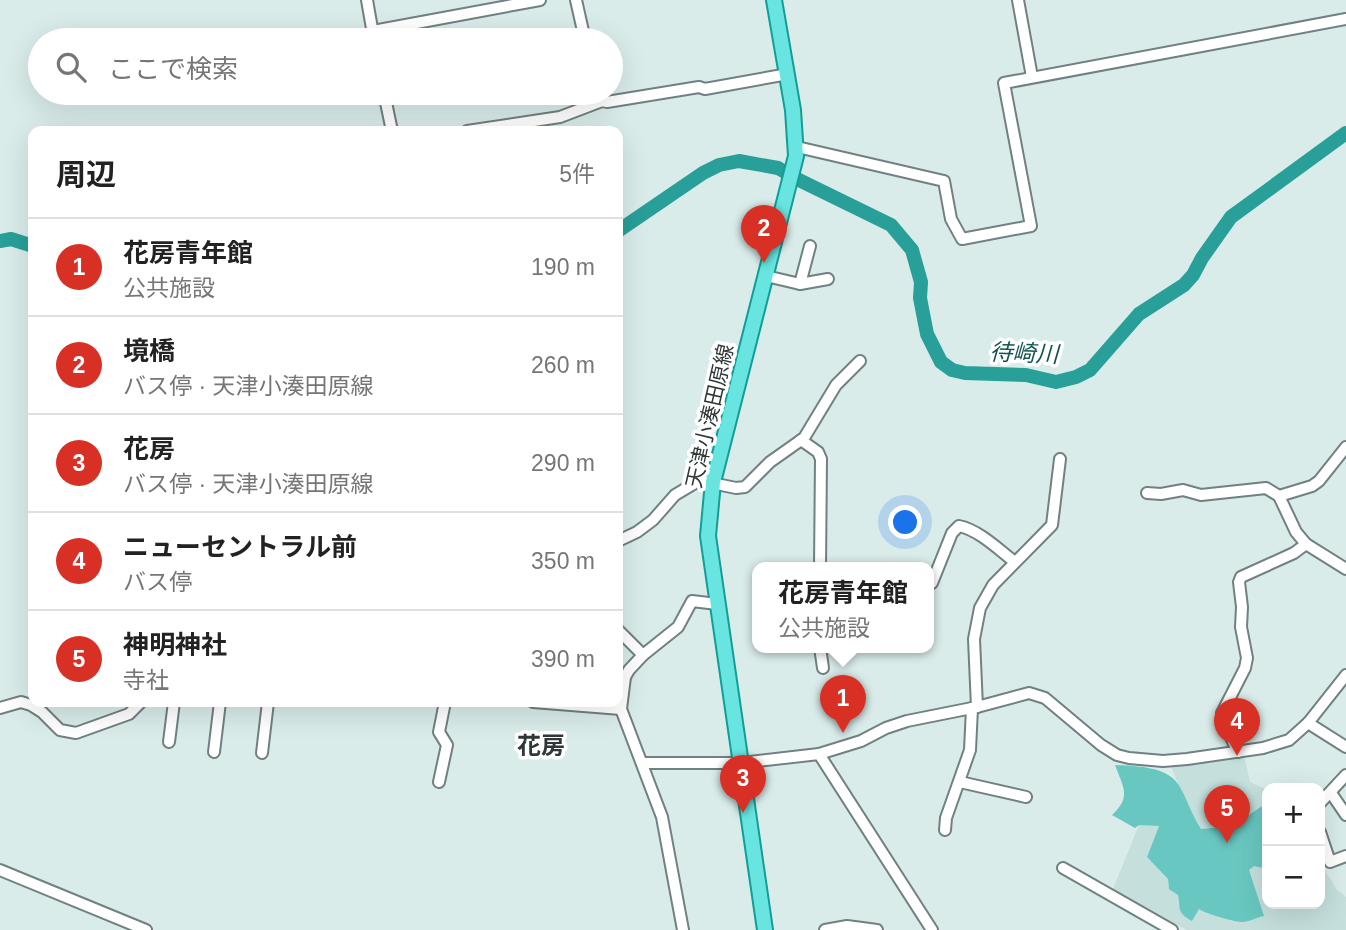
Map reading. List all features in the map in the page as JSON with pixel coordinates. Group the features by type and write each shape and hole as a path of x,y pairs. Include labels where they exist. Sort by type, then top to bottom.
{"main road":[{"name":"天津小湊田原線","path":"765,930 708,536 713,482 795,164 797,147 788,74 774,0"}],"street":[{"path":"367,0 372,28"},
{"path":"410,28 540,0"},
{"path":"576,0 582,28"},
{"path":"1018,0 1032,77"},
{"path":"797,147 944,181 951,219 962,239 1031,226 1004,83 1346,19"},
{"path":"623,99 699,87 705,89 788,74"},
{"path":"387,105 391,126"},
{"path":"500,126 559,117 583,105"},
{"path":"800,284 810,246"},
{"path":"766,276 800,284 828,279"},
{"path":"623,538 653,520 675,495 695,483 702,481 736,488 745,487 770,462 800,440 836,385 860,361"},
{"path":"800,440 818,452 821,459 820,562"},
{"path":"1279,496 1312,486 1319,481 1346,447"},
{"path":"945,830 946,818 970,750 975,708 976,619 989,591 1052,525 1060,459"},
{"path":"1147,493 1161,494 1183,490 1201,495 1266,488 1279,496 1296,532 1306,544 1346,569"},
{"path":"934,578 952,533 959,526 965,527 1015,562"},
{"path":"1238,752 1222,713 1245,668 1247,658 1241,627 1239,582 1241,577 1294,553 1306,544"},
{"path":"623,693 625,677 643,655 678,627 692,601 717,604"},
{"path":"623,635 643,655"},
{"path":"821,653 823,668"},
{"path":"642,763 741,763 819,754 861,741 907,720 1036,694 1045,698 1108,750 1129,758 1163,761 1238,752 1281,743 1295,736 1346,675"},
{"path":"0,708 21,702 28,704"},
{"path":"34,707 60,730 76,733 130,714 136,707"},
{"path":"169,742 173,707"},
{"path":"214,752 219,707"},
{"path":"262,753 267,707"},
{"path":"439,782 447,745 439,732 444,707"},
{"path":"596,707 621,709 662,817 683,930"},
{"path":"1308,723 1346,747"},
{"path":"819,754 932,930"},
{"path":"1325,798 1346,775"},
{"path":"960,782 1026,797"},
{"path":"1331,793 1346,815"},
{"path":"1325,846 1330,862 1346,856"},
{"path":"1063,868 1172,930"},
{"path":"0,870 146,930"},
{"path":"825,930 847,926 877,930"}],"shaded area":[{"path":"1244,755 1250,782 1262,788 1262,806 1233,826 1201,829 1188,809 1171,766"},
{"path":"1115,765 1149,768 1166,774 1178,784 1201,829 1233,826 1262,806 1262,868 1254,866 1249,870 1264,916 1238,922 1199,909 1192,921 1183,915 1178,895 1169,889 1168,879 1147,857 1159,826 1139,825 1135,828 1112,815 1122,803 1123,786"},
{"path":"1139,825 1159,825 1147,857 1168,879 1168,885 1178,895 1191,921 1198,909 1243,922 1249,870 1254,866 1262,868 1262,909 1325,909 1325,871 1337,890 1346,897 1346,930 1187,930 1113,889"}],"waterway":[{"name":"待崎川","path":"623,228 719,165 739,161 778,168 891,225 912,250 921,282 920,298 927,334 941,362 952,370 965,373 1026,375 1056,382 1090,370 1139,314 1184,285 1231,217 1346,133"},
{"path":"0,241 11,239 28,244"}],"place":[{"name":"境橋","path":"764,263"},
{"name":"花房青年館","path":"843,733"},
{"name":"ニューセントラル前","path":"1237,756"},
{"name":"花房","path":"743,813"},
{"name":"神明神社","path":"1227,843"}],"district":[{"name":"花房","path":"541,746"}]}
